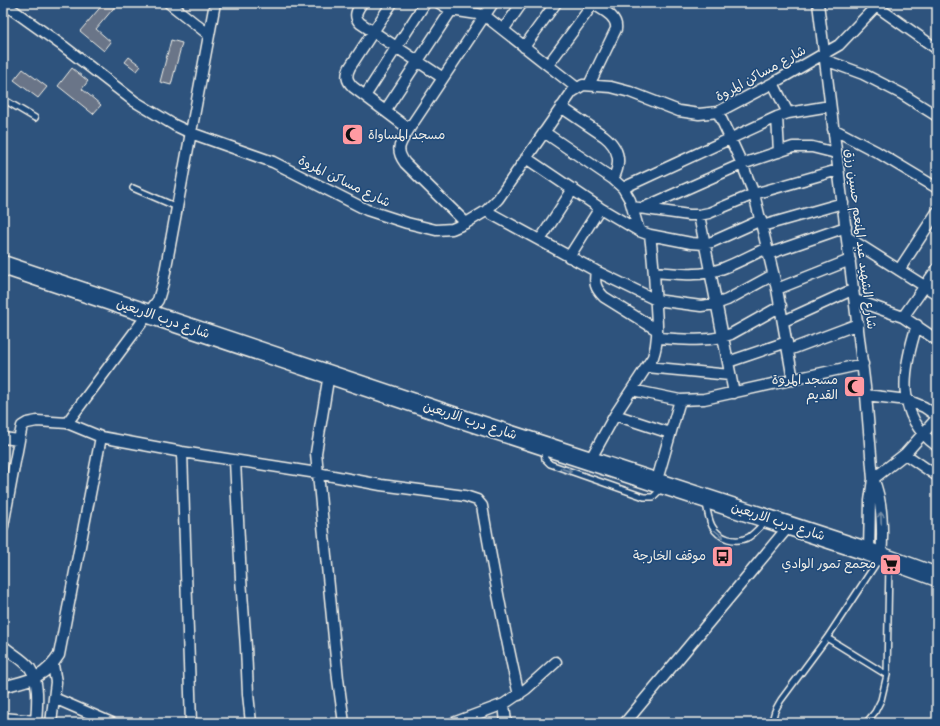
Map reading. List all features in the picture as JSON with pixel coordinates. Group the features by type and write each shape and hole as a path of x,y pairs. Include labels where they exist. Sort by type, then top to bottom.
{"highway":[{"name":"شارع درب الاربعين","path":"3,254 151,310 329,374 461,414 543,445 592,456"},
{"name":"شارع درب الاربعين","path":"3,265 151,310 878,551 937,577"},
{"name":"شارع درب الاربعين","path":"661,479 706,499 789,526 878,551 937,565"}],"street":[{"path":"169,3 208,34"},
{"path":"67,423 158,300 163,283 208,34 215,3"},
{"path":"362,3 356,11 356,18 360,23 443,78"},
{"path":"392,3 347,72 347,77 349,82 365,96 409,129"},
{"path":"365,96 425,3"},
{"path":"438,3 484,15 577,88"},
{"path":"466,223 405,163 400,157 398,150 409,129 493,3"},
{"path":"503,30 522,3"},
{"path":"524,47 556,3"},
{"path":"548,65 592,3 612,16 615,20 616,29 589,85"},
{"name":"شارع الشهيد عبد المنعم حسين رزق","path":"818,3 863,364 873,479 880,499 878,551"},
{"name":"شارع مساكن المروة","path":"10,5 134,101 174,125 273,162 347,201 388,218 421,228 436,230 452,229 466,223 486,211 498,199 561,107 572,92 577,88 583,85 611,87 630,92 679,111 699,114 718,112 824,57 839,45 878,5"},
{"path":"878,5 937,49"},
{"path":"385,111 454,7"},
{"path":"824,57 863,74 902,94 937,116"},
{"path":"773,83 788,113"},
{"path":"624,188 777,117 788,113 830,106"},
{"path":"561,107 604,136 612,144 618,155 617,171 613,178"},
{"path":"718,112 754,194 781,306 793,380"},
{"path":"777,117 779,152"},
{"path":"833,129 877,152 937,188"},
{"path":"544,132 613,178 624,188 637,208 638,231"},
{"path":"637,208 742,164 800,146 812,147 836,153"},
{"path":"526,158 600,208 638,231 650,235 691,243 704,244 712,242 762,223 842,203"},
{"path":"637,208 699,215 713,211 754,194 838,170"},
{"path":"540,240 572,189"},
{"path":"570,256 600,208"},
{"path":"486,211 596,271 656,300 701,306 716,304 727,300 773,274"},
{"path":"899,270 937,212"},
{"path":"699,215 734,393"},
{"path":"654,272 695,274 710,272 768,251 846,232 899,270 937,294"},
{"path":"592,456 653,357 656,348 656,300 650,235"},
{"path":"777,289 850,260"},
{"path":"902,317 937,269"},
{"path":"596,271 594,281 598,291 604,297 657,334 706,339 723,337 781,306"},
{"path":"784,321 854,289"},
{"path":"855,300 902,317 937,340"},
{"path":"728,362 788,346 858,324"},
{"path":"917,326 906,362 904,385 906,400 914,420 924,434 937,446"},
{"path":"632,390 680,400 704,399 863,364"},
{"path":"647,367 730,375"},
{"path":"329,374 316,453 338,679 344,723"},
{"path":"866,395 906,400 924,407 937,417 924,434 905,454 873,479"},
{"path":"661,479 670,433 680,400"},
{"path":"616,415 670,433"},
{"path":"3,526 22,426 27,423 50,421 67,423 101,437 182,452 472,497 481,502 482,506 508,652 519,695"},
{"path":"3,687 34,678 47,671 59,655 101,437"},
{"path":"3,438 19,440"},
{"path":"182,452 191,723"},
{"path":"905,454 937,476"},
{"path":"235,461 248,694 251,723"},
{"path":"625,723 789,526"},
{"path":"3,646 30,668 37,690 36,722 3,718"},
{"path":"453,723 504,704 519,695 556,662"},
{"path":"51,723 56,676 53,665"},
{"path":"54,698 112,723"},
{"path":"504,704 506,723"}],"lane":[{"path":"3,99 35,118"},
{"path":"133,188 177,207"},
{"path":"543,445 545,459 550,464 644,497 653,497 660,492 661,479"},
{"path":"706,499 711,525 718,535 729,539 743,539 755,532 768,519"},
{"path":"773,723 772,719 775,710 781,700 827,638 878,551"},
{"path":"866,723 875,712 881,700 887,675 878,551"},
{"path":"827,638 887,675"}],"building":[{"path":"104,3 118,3 96,29 111,42 104,51 80,31"},
{"path":"171,40 182,43 171,85 160,82"},
{"path":"129,57 141,66 137,71 125,62"},
{"path":"72,68 88,81 82,89 101,105 93,114 58,86"},
{"path":"23,69 47,87 38,98 14,80"}],"place":[{"name":"مسجد المساواة","path":"352,135"},
{"name":"مسجد المروة القديم","path":"854,387"},
{"name":"موقف الخارجة","path":"722,556"},
{"name":"مجمع تمور الوادي","path":"891,564"}]}
